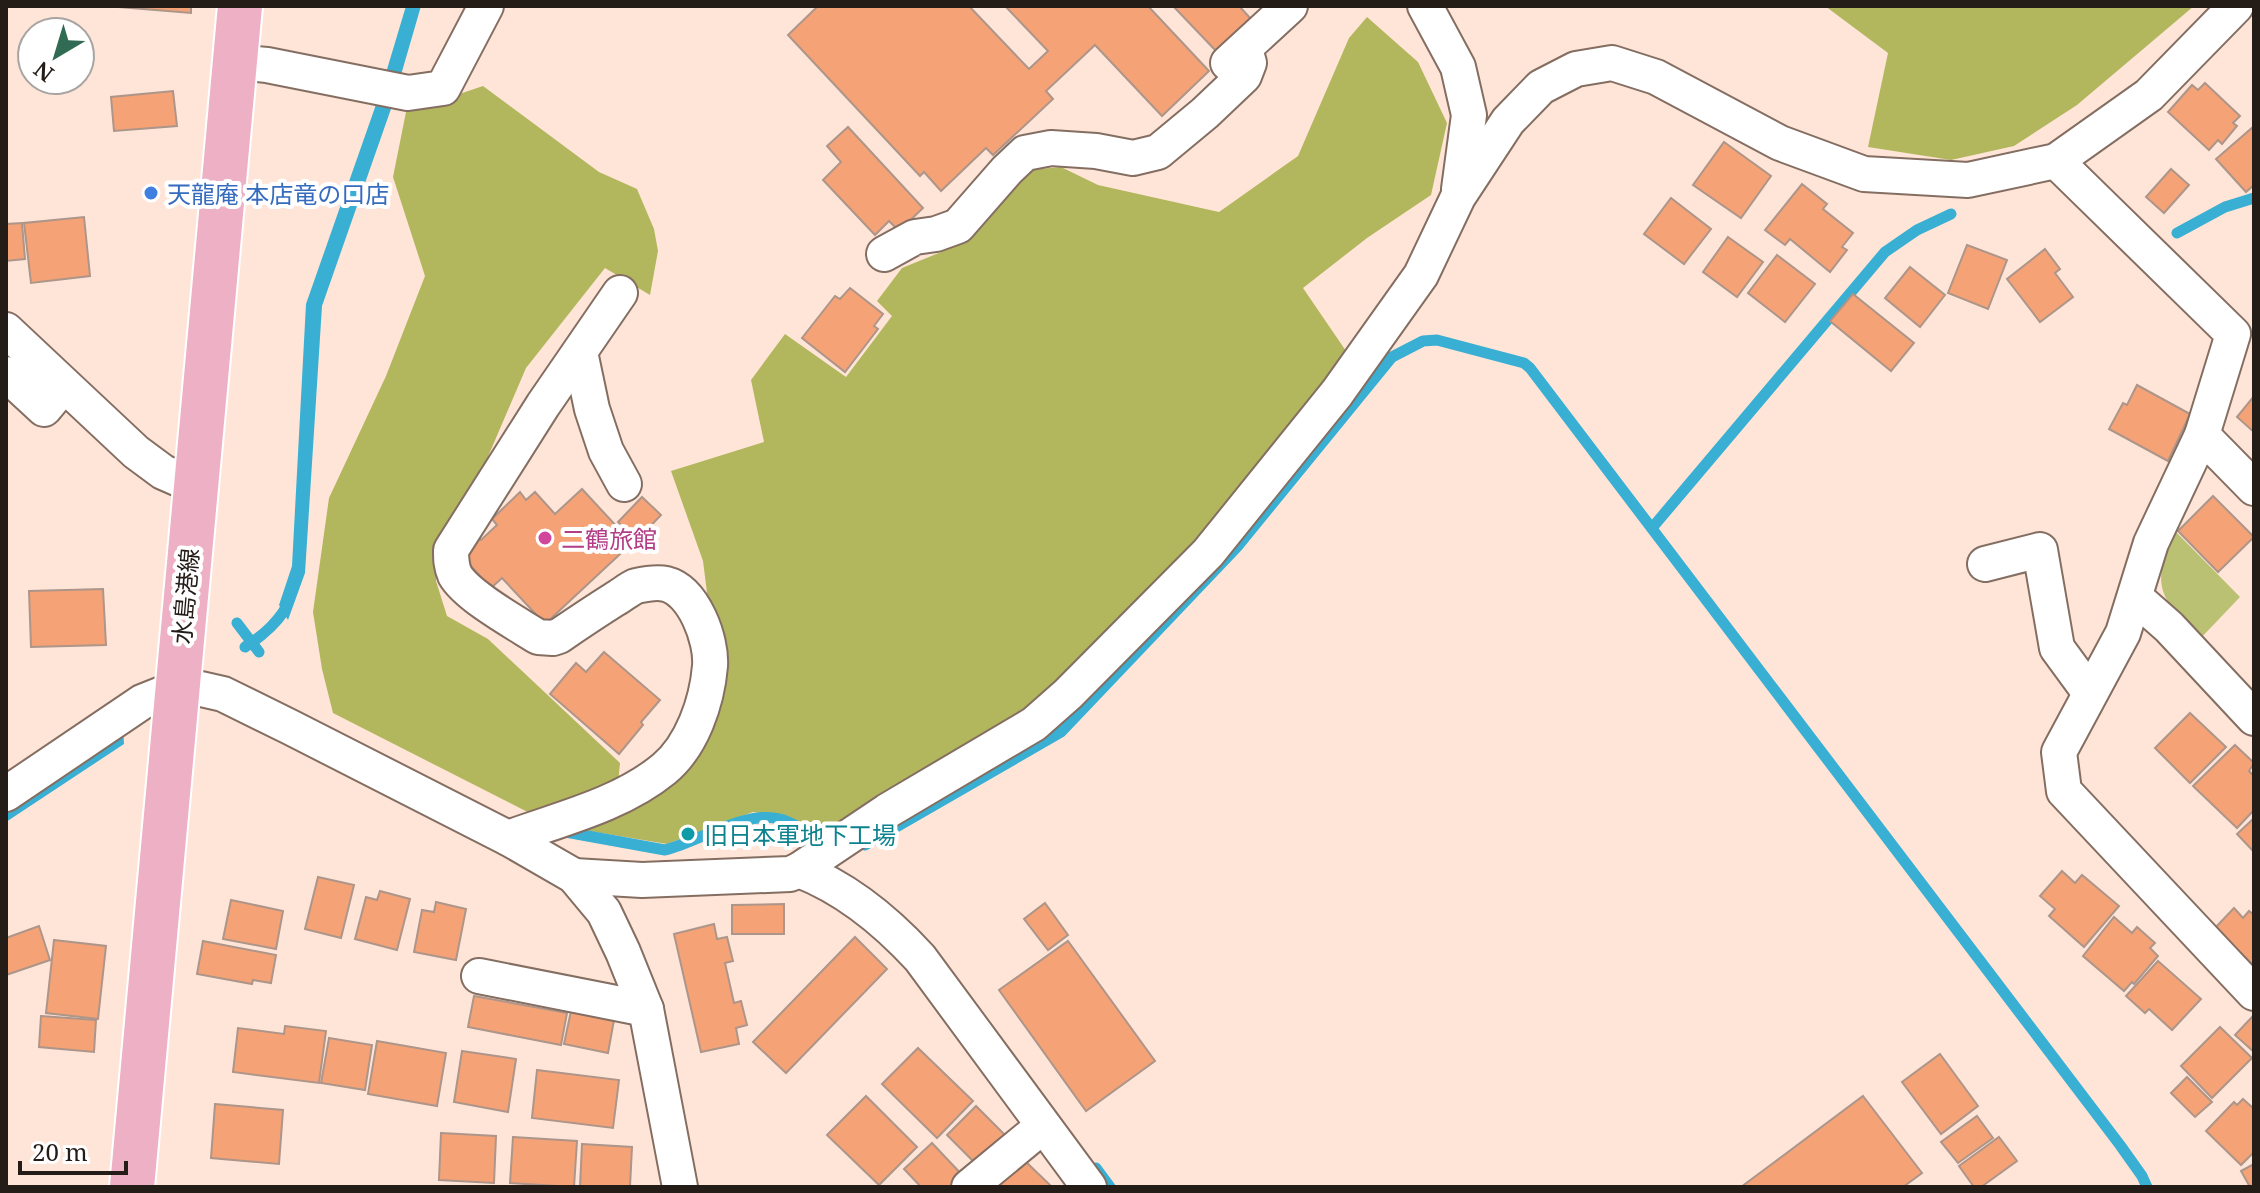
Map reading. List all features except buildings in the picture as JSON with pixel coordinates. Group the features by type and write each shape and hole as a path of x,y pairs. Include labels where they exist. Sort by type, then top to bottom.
{"main road":[{"name":"水島港線","path":"132,1187 240,6"}],"street":[{"path":"235,62 267,65 408,93 443,88 486,6"},
{"path":"1215,74 1290,6"},
{"path":"1425,6 1458,67 1469,115 1458,197"},
{"path":"574,876 642,880 790,874 887,811 1034,724 1068,694 1208,553 1337,393 1421,275 1458,197 1508,121 1541,87 1576,69 1612,63 1656,77 1780,143 1864,174 1968,180 2056,161 2149,95 2236,6"},
{"path":"884,254 915,237 958,226 1025,153 1051,148 1096,151 1133,158 1158,152 1244,76 1249,63 1245,49"},
{"path":"2056,161 2233,334 2202,435 2151,543 2123,633 2059,752 2064,791 2254,993"},
{"path":"508,838 621,795 663,770 679,754 693,729 704,696 710,664 708,641 700,618 690,603 668,584 635,587 559,636 538,637 465,588 450,561 451,550 543,405 620,293"},
{"path":"6,330 58,392 163,472 195,482"},
{"path":"580,352 592,409 606,451 624,484"},
{"path":"6,374 44,409 58,392"},
{"path":"2202,435 2254,488"},
{"path":"1985,564 2040,550 2057,648 2090,693"},
{"path":"2136,598 2169,627 2254,718"},
{"path":"6,794 142,702 177,688 201,689 223,694 508,838 574,876 604,912 646,1009 680,1187"},
{"path":"799,870 821,878 853,897 920,958 1038,1131 1089,1187"},
{"path":"479,976 646,1009"},
{"path":"969,1187 1038,1131"}],"green space":[{"path":"1825,6 2194,6 2077,105 2014,146 1951,160 1868,147 1888,53"},
{"path":"1367,17 1418,62 1447,123 1431,195 1367,238 1303,288 1346,351 1201,544 1024,713 834,832 818,833 781,815 753,812 667,844 553,825 333,713 313,612 329,498 386,376 425,276 393,177 406,112 483,86 599,172 637,189 654,229 658,251 650,295 605,268 526,368 487,459 437,540 436,581 447,616 488,639 620,763 616,804 648,796 716,664 703,561 671,471 764,442 751,380 785,334 846,377 892,316 877,301 902,268 951,248 1018,171 1061,167 1098,185 1219,212 1298,156 1349,38"},
{"path":"2176,532 2240,597 2199,640 2176,613 2163,591 2163,566"}],"water":[{"path":"406,6 421,6 392,106 322,306 305,573 288,620 279,605 292,566 306,304 379,96"},
{"path":"123,728 124,744 6,822 6,806"}],"waterway":[{"path":"2177,233 2225,207 2254,198"},
{"path":"1652,528 1885,252 1917,230 1951,214"},
{"path":"865,845 1061,732 1237,547 1392,357 1423,341 1437,340 1524,363 2120,1145 2147,1187"},
{"path":"6,354 21,368"},
{"path":"245,647 277,621 289,600"},
{"path":"237,623 259,652"},
{"path":"560,831 665,850 737,822 766,817 780,819 809,832"},
{"path":"1096,1168 1110,1187"}],"place":[{"name":"天龍庵 本店竜の口店","path":"151,193"},
{"name":"二鶴旅館","path":"545,538"},
{"name":"旧日本軍地下工場","path":"688,834"}]}
